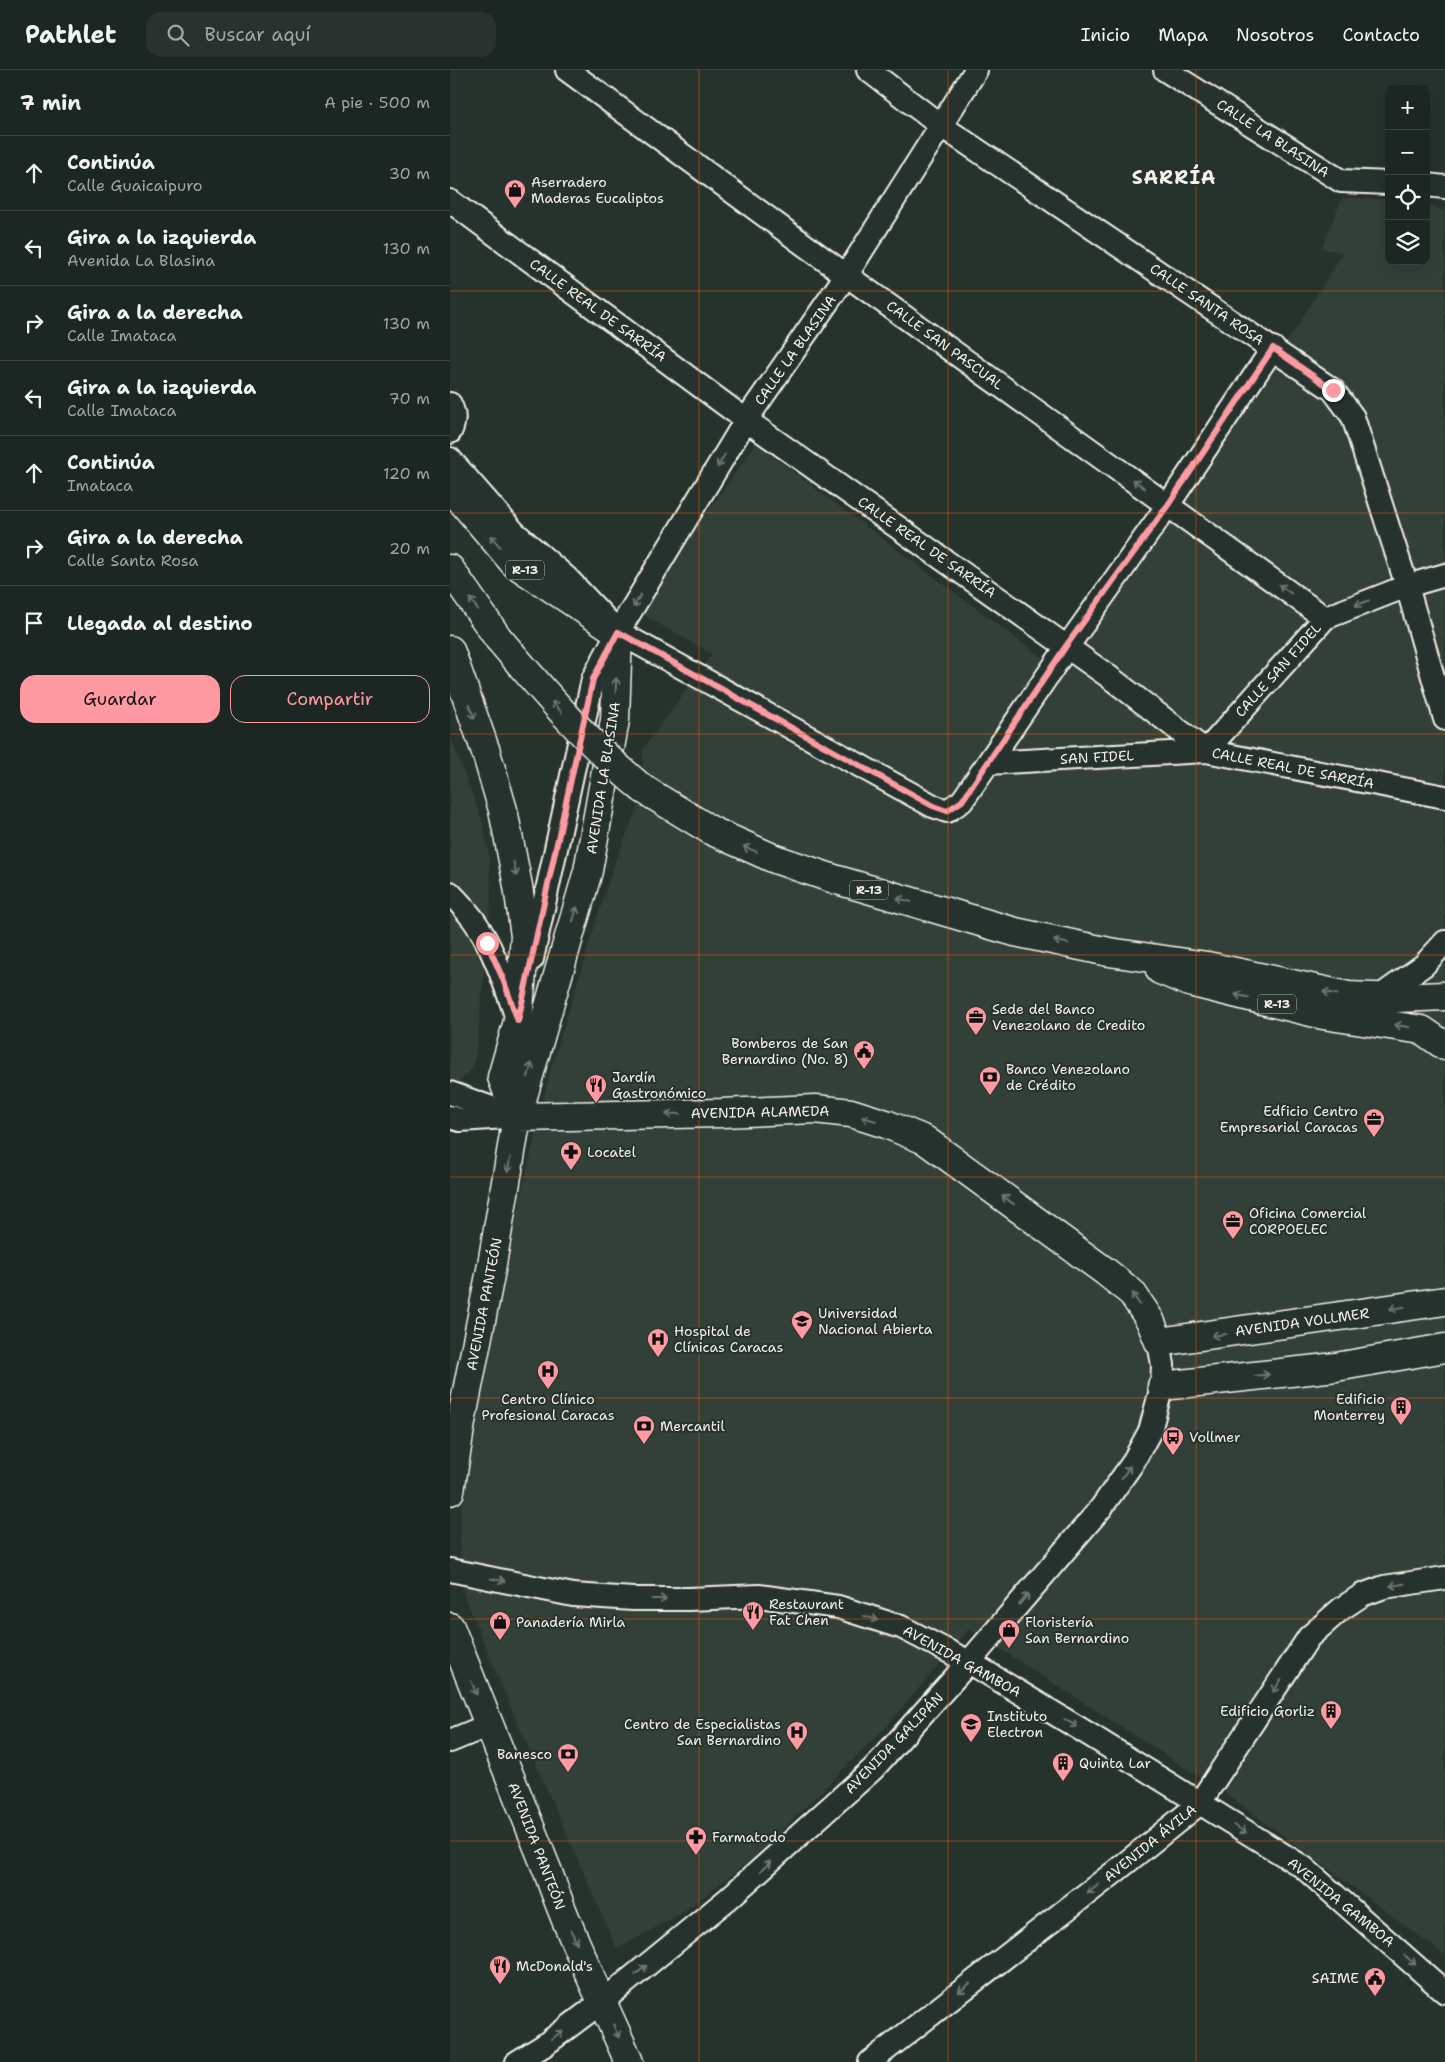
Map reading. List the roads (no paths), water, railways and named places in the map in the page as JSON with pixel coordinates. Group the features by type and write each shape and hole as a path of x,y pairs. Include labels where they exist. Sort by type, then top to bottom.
{"main road":[{"name":"R-13","path":"450,487 514,562 618,632"},
{"name":"R-13","path":"450,569 498,638 577,729 609,761 643,789 712,831 775,859 834,880 1014,932 1109,952 1207,966 1348,996 1445,996"},
{"name":"AVENIDA LA BLASINA","path":"517,1116 588,871 614,720 618,632"},
{"path":"450,650 486,752 503,810 518,886 525,936 518,1021"},
{"name":"R-13","path":"1109,952 1189,982 1240,995 1323,1015 1422,1030 1445,1046"},
{"name":"AVENIDA LA BLASINA","path":"517,1116 502,1077 518,1021"},
{"name":"AVENIDA ALAMEDA","path":"517,1116 722,1113 816,1109 851,1113 886,1124 925,1140 1106,1272 1132,1293 1150,1320 1159,1342"},
{"name":"AVENIDA PANTEÓN","path":"450,1491 517,1116"},
{"name":"AVENIDA VOLLMER","path":"1159,1342 1445,1301"},
{"path":"1162,1386 1336,1367 1445,1348"},
{"name":"AVENIDA PANTEÓN","path":"450,1627 548,1872 559,1905 629,2062"}],"street":[{"name":"CALLE SAN PASCUAL","path":"567,70 1325,618"},
{"name":"CALLE SANTA ROSA","path":"868,70 940,125 1333,390 1353,417 1407,586 1445,719"},
{"name":"CALLE LA BLASINA","path":"618,632 746,420 847,274 976,70"},
{"name":"CALLE LA BLASINA","path":"1165,70 1340,181 1385,183"},
{"path":"1430,185 1445,187"},
{"name":"CALLE REAL DE SARRÍA","path":"450,201 746,420 1066,646 1206,751 1445,797"},
{"path":"450,458 514,532 567,578 618,632 933,806 947,811 962,801 1066,646 1168,505 1273,348"},
{"path":"450,404 454,413 454,423 450,432"},
{"name":"CALLE SAN FIDEL","path":"1206,751 1325,618 1407,586 1445,575"},
{"name":"AVENIDA LA BLASINA","path":"518,1021 593,679 618,632"},
{"name":"SAN FIDEL","path":"988,763 1206,751"},
{"path":"450,893 473,919 487,943 503,979 518,1021"},
{"path":"1379,997 1424,965 1445,942"},
{"path":"450,1093 517,1116"},
{"path":"450,1117 460,1120 517,1116"},
{"name":"AVENIDA GALIPÁN","path":"517,2062 543,2046 603,2001 729,1898 873,1769 969,1662 1101,1508 1126,1472 1150,1431 1162,1386 1163,1365 1159,1342"},
{"name":"AVENIDA GAMBOA","path":"450,1570 573,1594 642,1599 759,1596 838,1607 901,1627 969,1662 1303,1867 1445,1992"},
{"name":"AVENIDA ÁVILA","path":"870,2062 1116,1871 1199,1804 1309,1637 1341,1609 1362,1595 1384,1587 1445,1578"},
{"path":"450,1741 489,1725"}],"place":[{"name":"Aserradero Maderas Eucaliptos","path":"515,209"},
{"name":"Sede del Banco Venezolano de Credito","path":"976,1036"},
{"name":"Bomberos de San Bernardino (No. 8)","path":"864,1070"},
{"name":"Banco Venezolano de Crédito","path":"990,1096"},
{"name":"Jardín Gastronómico","path":"596,1104"},
{"name":"Edficio Centro Empresarial Caracas","path":"1374,1138"},
{"name":"Locatel","path":"571,1171"},
{"name":"Oficina Comercial CORPOELEC","path":"1233,1240"},
{"name":"Universidad Nacional Abierta","path":"802,1340"},
{"name":"Hospital de Clínicas Caracas","path":"658,1358"},
{"name":"Centro Clínico Profesional Caracas","path":"548,1390"},
{"name":"Edificio Monterrey","path":"1401,1426"},
{"name":"Mercantil","path":"644,1445"},
{"name":"Vollmer","path":"1173,1456"},
{"name":"Restaurant Fat Chen","path":"753,1631"},
{"name":"Panadería Mirla","path":"500,1641"},
{"name":"Floristería San Bernardino","path":"1009,1649"},
{"name":"Edificio Gorliz","path":"1331,1730"},
{"name":"Instituto Electron","path":"971,1743"},
{"name":"Centro de Especialistas San Bernardino","path":"797,1751"},
{"name":"Banesco","path":"568,1773"},
{"name":"Quinta Lar","path":"1063,1782"},
{"name":"Farmatodo","path":"696,1856"},
{"name":"McDonald's","path":"500,1985"},
{"name":"SAIME","path":"1375,1997"}],"district":[{"name":"SARRÍA","path":"1174,177"}]}
